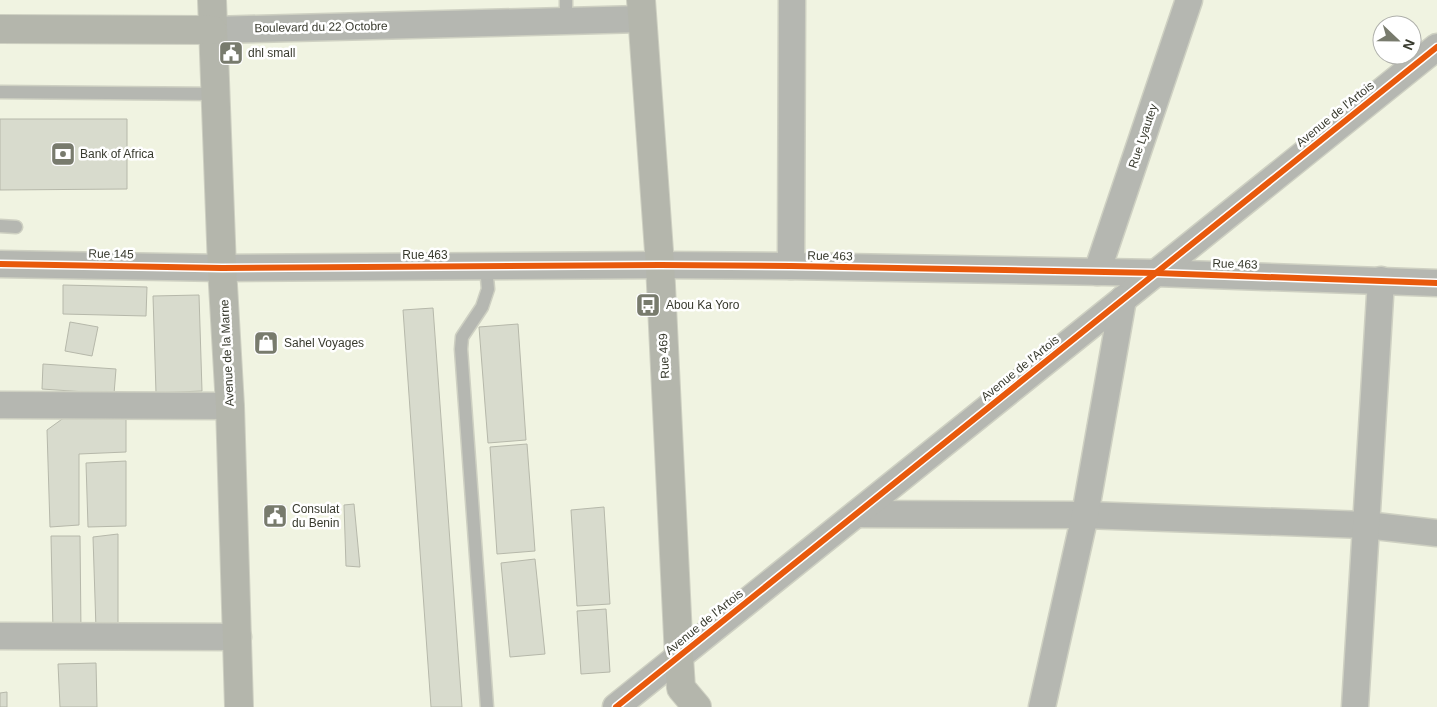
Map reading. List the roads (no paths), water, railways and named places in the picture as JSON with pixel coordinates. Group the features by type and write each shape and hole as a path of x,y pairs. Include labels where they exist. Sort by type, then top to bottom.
{"street":[{"name":"Avenue de la Marne","path":"212,0 222,268 230,406 239,707"},
{"path":"791,266 792,0"},
{"name":"Rue Lyautey","path":"1097,272 1190,0"},
{"name":"Boulevard du 22 Octobre","path":"0,29 212,30 566,11 642,9"},
{"name":"Rue 469","path":"642,9 660,265 678,657 681,688 697,707"},
{"name":"Avenue de l'Artois","path":"616,707 1437,47"},
{"name":"Rue 145","path":"0,264 222,268"},
{"name":"Rue 463","path":"222,268 791,266 1156,273 1437,283"},
{"path":"1355,707 1381,280"},
{"path":"1042,707 1086,515 1123,299"},
{"path":"0,405 230,406"},
{"path":"856,514 1086,515 1366,525 1437,534"},
{"path":"0,636 238,637"}],"lane":[{"path":"0,92 216,94"},
{"path":"0,226 16,227"},
{"path":"486,266 488,288 482,307 462,337 461,350 487,707"}],"place":[{"name":"dhl small","path":"231,53"},
{"name":"Bank of Africa","path":"63,154"},
{"name":"Abou Ka Yoro","path":"648,305"},
{"name":"Sahel Voyages","path":"266,343"},
{"name":"Consulat du Benin","path":"275,516"}]}
